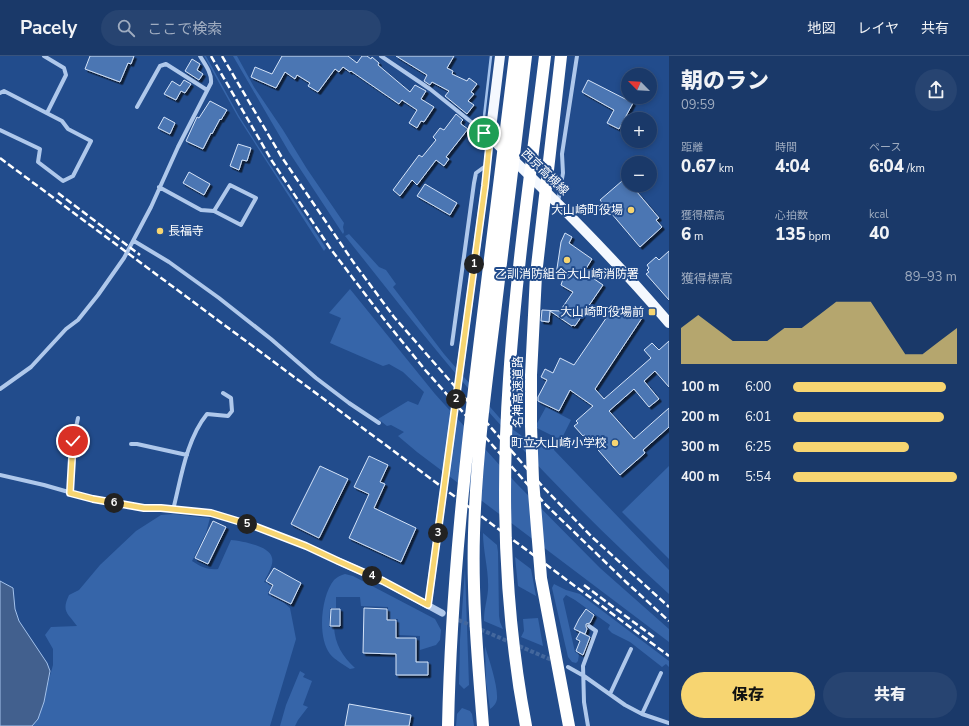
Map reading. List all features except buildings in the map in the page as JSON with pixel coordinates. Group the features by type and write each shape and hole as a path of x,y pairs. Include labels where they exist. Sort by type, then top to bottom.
{"highway":[{"path":"448,726 450,640 458,533 515,56"},
{"path":"483,726 475,620 474,533 476,487 486,388 526,56"},
{"name":"名神高速道路","path":"526,726 511,626 505,542 505,484 509,379 519,273 545,56"},
{"name":"名神高速道路","path":"561,56 540,229 536,274 531,375 533,480 541,578 569,726"}],"main road":[{"path":"490,138 500,56"},
{"name":"西京高槻線","path":"490,138 558,202 626,273 669,323"}],"street":[{"path":"44,56 64,68 66,75 47,113"},
{"path":"0,389 31,367 66,329 78,320 124,258 212,80 200,56"},
{"path":"381,56 430,89 490,138 485,186 428,605"},
{"path":"558,202 563,173 562,154 577,56"},
{"path":"137,107 160,66 166,64 207,90"},
{"path":"0,93 4,91 47,113 62,121 68,129 91,141 73,176 63,181 38,162 40,149 0,130"},
{"path":"452,344 474,183 476,173 487,165"},
{"path":"159,187 201,210 214,211 241,225 256,198 230,185 214,211"},
{"path":"133,242 169,262 219,298 271,339 316,378 379,423"},
{"path":"173,510 187,455 201,421 207,414 228,416 232,411 231,398 223,393"},
{"path":"70,493 73,441 78,418"},
{"path":"131,444 187,455"},
{"path":"0,475 93,499 144,508 161,508 211,513 254,526 306,546 383,581 442,613"},
{"path":"588,726 584,702 583,666 596,631 589,626"},
{"path":"610,694 631,649"},
{"path":"568,668 584,676 625,705 642,714 669,723"},
{"path":"642,714 661,673"}],"shaded area":[{"path":"204,56 206,56 239,116 326,248 324,251 238,117"},
{"path":"233,56 237,56 254,87 344,223 343,234 289,152"},
{"path":"349,234 379,267 386,270 396,284 393,287 444,354 504,423 522,436 554,441 554,450 669,570 669,594 580,509 495,419 441,356 345,236"},
{"path":"350,289 435,394 515,482 600,568 669,629 669,642 417,452 398,436 404,432 391,425 387,426 378,419 408,401 418,405 424,392 403,372 389,364 383,366 330,343 341,318 329,313"},
{"path":"546,407 571,420 561,440 535,427"},
{"path":"669,466 669,559 622,512"},
{"path":"173,514 210,518 206,533 192,561 202,566 211,569 218,569 231,540 261,547 270,554 272,558 270,570 264,582 272,585 268,595 283,602 290,608 296,639 270,726 32,726 38,719 44,702 53,665 53,649 45,635 51,627 77,626 68,615 66,609 69,595 79,590 100,565 136,531 161,515"},
{"path":"483,533 497,545 499,616 503,629 484,621 488,583"},
{"path":"515,557 531,569 536,596 518,586"},
{"path":"465,569 469,685 464,689 459,684 460,640"},
{"path":"345,574 353,576 435,619 441,630 440,640 436,645 420,650 420,636 398,635 398,619 388,619 388,607 361,606 360,597 336,597 336,608 330,608 329,627 334,627 336,639 340,649 346,659 355,668 350,669 339,662 330,654 326,647 323,638 322,617 326,596 330,587 335,579"},
{"path":"0,581 13,588 15,609 19,621 47,663 50,671 44,702 38,719 32,726 0,726"},
{"path":"554,584 566,590 580,594 669,661 669,667 666,664 662,667 630,642 612,633 608,629 610,625 566,595 563,599 575,652 579,654 578,661 576,663 572,662 568,657 552,588"},
{"path":"538,618 543,646 521,637 524,631 523,619"},
{"path":"485,646 493,672 497,693 496,702 490,709 486,682"},
{"path":"300,671 305,674 303,677 312,681 303,705 308,707 295,726 280,726 286,705"},
{"path":"462,708 470,711 472,714 474,726 456,726 457,714"}],"waterway":[{"path":"483,125 491,56"}],"tunnel":[{"path":"442,613 554,661"}],"railway":[{"path":"211,56 272,161 330,248 387,323 426,371 546,505 669,621"},
{"path":"222,56 281,156 354,263 394,317 544,488 592,537 669,607"},
{"path":"0,158 669,656"},
{"path":"58,193 140,255"},
{"path":"584,585 655,638"}],"place":[{"name":"大山崎町役場","path":"631,210"},
{"name":"長福寺","path":"160,231"},
{"name":"乙訓消防組合大山崎消防署","path":"567,260"},
{"name":"大山崎町役場前","path":"652,312"},
{"name":"町立大山崎小学校","path":"615,443"}],"route":[{"path":"73,441 70,493 93,499 144,508 161,508 211,513 254,526 306,546 383,581 428,605 485,186 490,138 484,133"}]}
